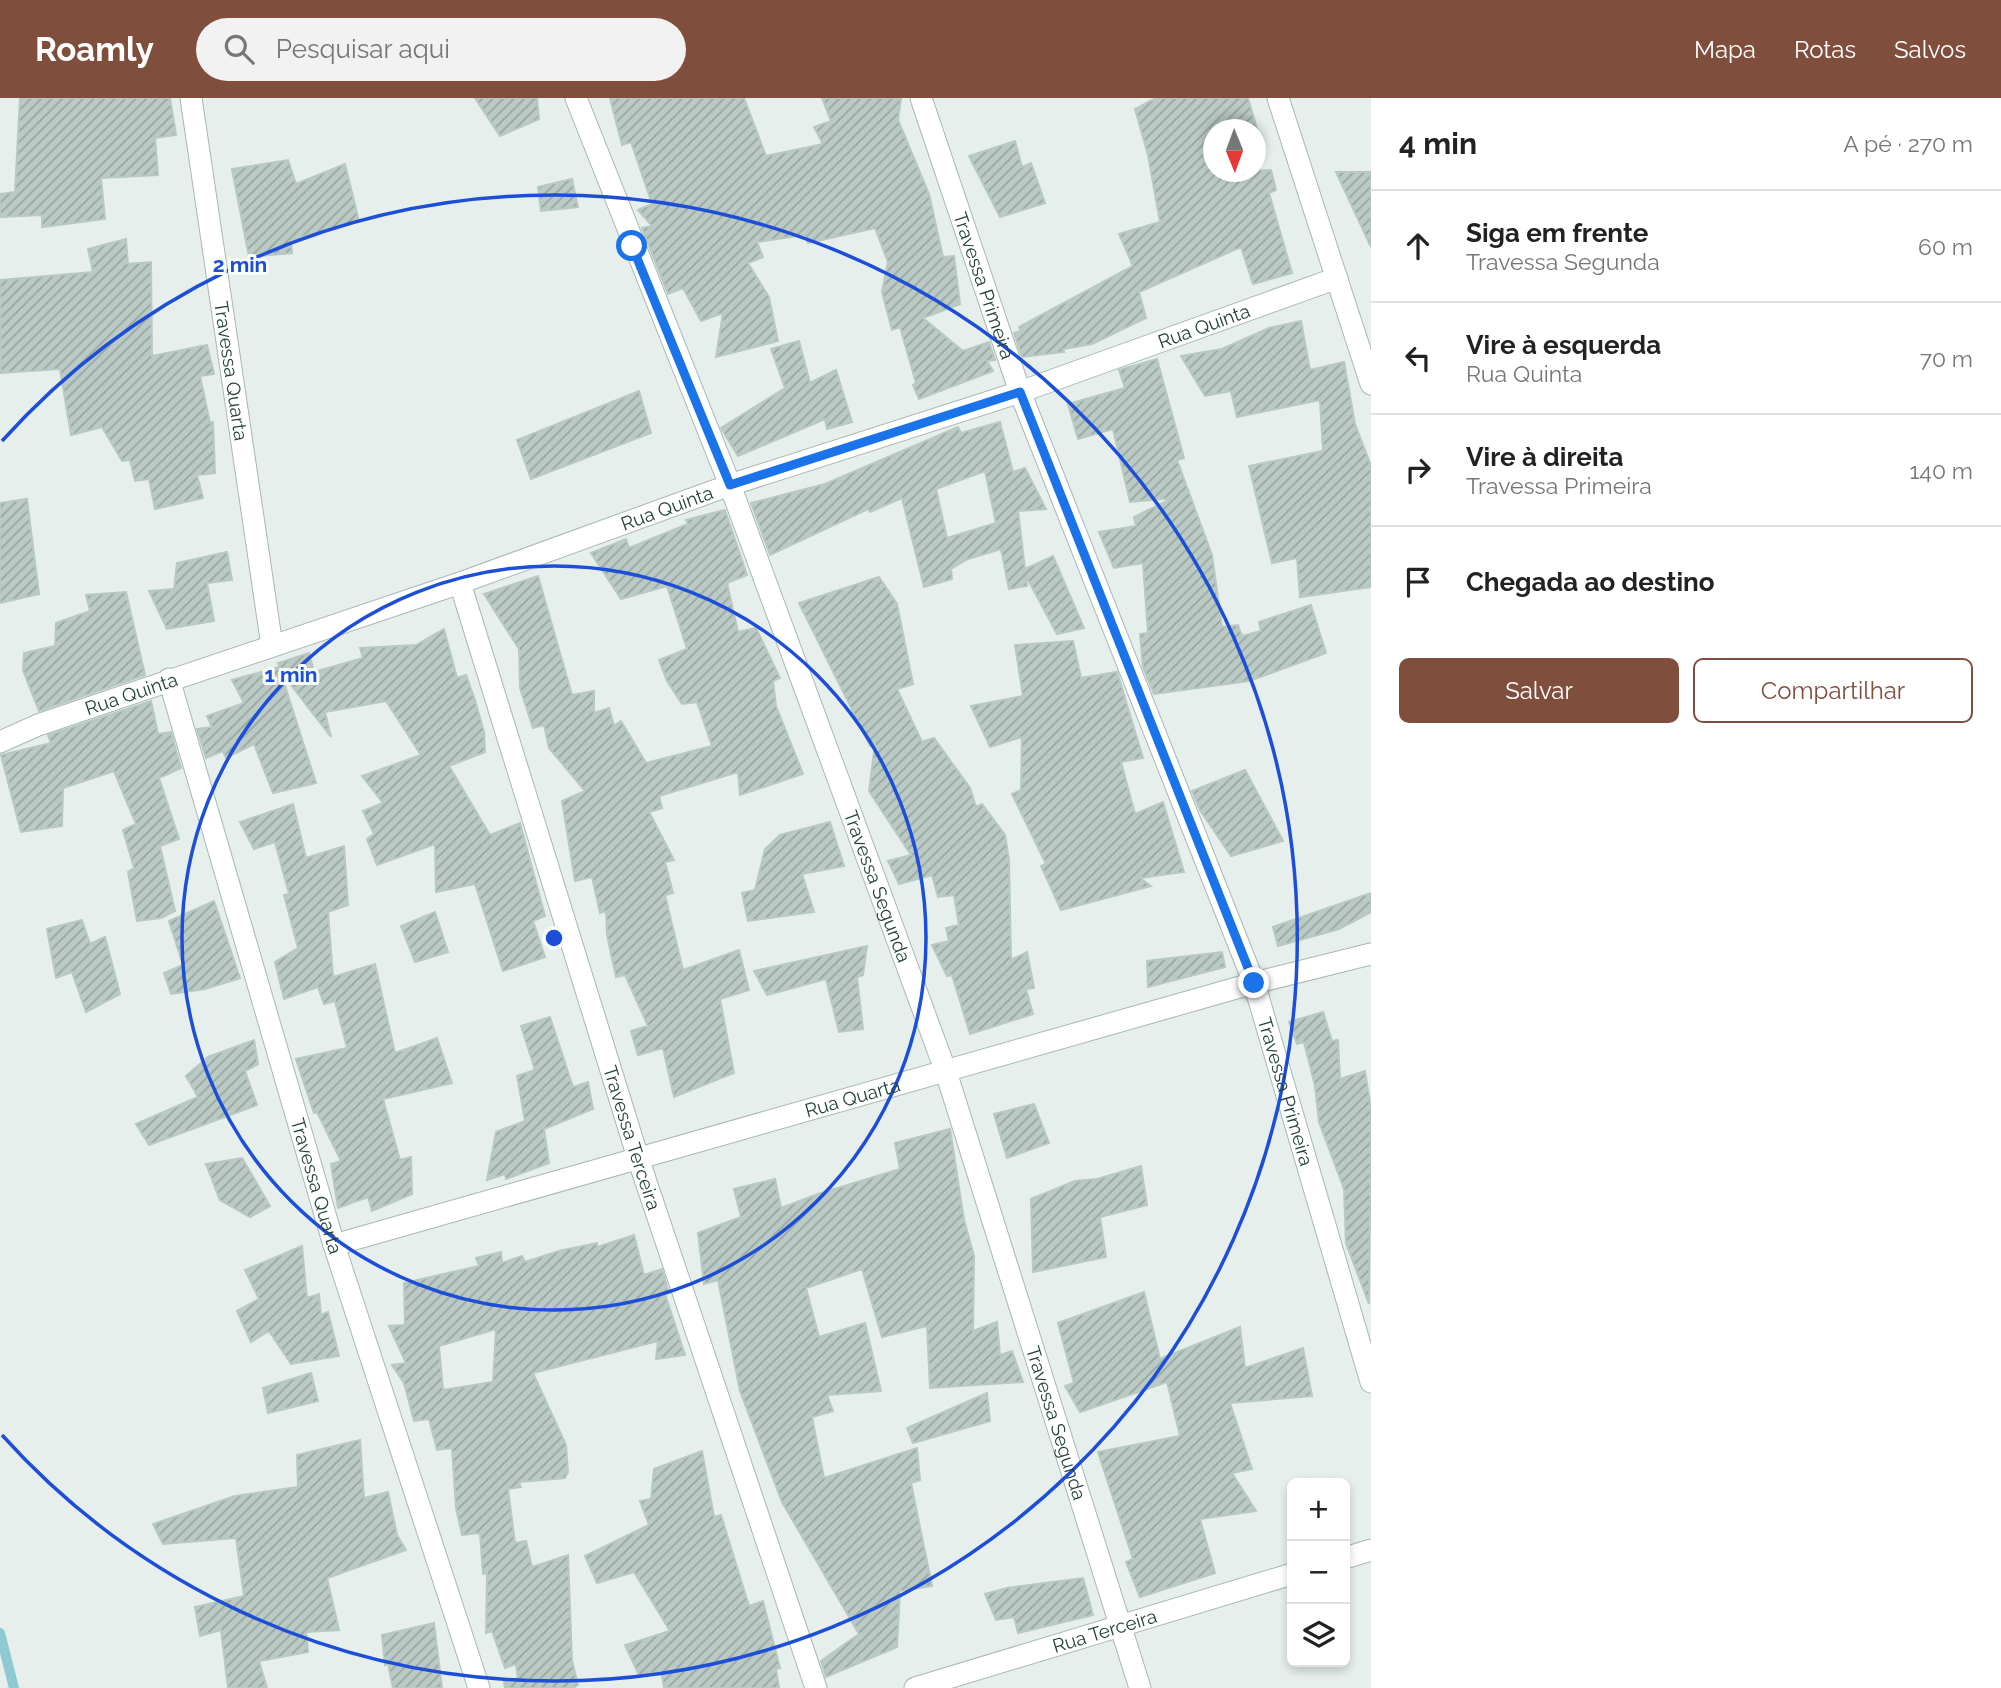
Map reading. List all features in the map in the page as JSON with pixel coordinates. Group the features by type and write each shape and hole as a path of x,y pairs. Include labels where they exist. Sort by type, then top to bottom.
{"street":[{"name":"Travessa Quarta","path":"191,98 272,646"},
{"name":"Travessa Segunda","path":"576,98 730,485 946,1072 1140,1688"},
{"name":"Travessa Primeira","path":"921,98 1020,392 1254,983 1371,1382"},
{"path":"1278,98 1337,278 1364,339 1371,384"},
{"name":"Rua Quinta","path":"0,742 38,725 460,583 730,485 1020,392 1337,278"},
{"name":"Travessa Terceira","path":"460,583 639,1161 816,1688"},
{"name":"Travessa Quarta","path":"169,680 334,1245 479,1688"},
{"name":"Rua Quarta","path":"334,1245 639,1161 1254,983 1371,954"},
{"path":"1350,1556 1371,1550"},
{"name":"Rua Terceira","path":"915,1688 1287,1575"}],"building":[{"path":"20,98 170,98 176,135 155,138 158,175 101,178 105,219 42,227 42,215 0,217 0,194 15,192"},
{"path":"475,98 537,98 539,119 500,136"},
{"path":"610,98 744,98 766,156 823,144 814,127 831,121 822,98 901,98 898,120 929,194 943,257 954,256 960,304 923,318 963,351 989,342 995,360 987,361 993,371 919,399 913,385 916,383 900,327 892,330 882,292 888,262 875,228 808,243 805,235 757,242 763,257 748,263 769,297 778,341 716,357 723,313 701,321 683,288 668,294 642,228 652,226 638,210 652,204 631,142 622,145"},
{"path":"1156,98 1248,98 1254,119 1203,119 1203,182 1266,182 1266,170 1271,170 1276,190 1269,193 1292,273 1253,284 1241,247 1139,292 1146,318 1092,344 1063,349 1064,352 1022,357 1014,333 1021,331 1019,327 1133,266 1119,234 1160,222 1148,155 1135,109"},
{"path":"1015,141 1022,167 1031,163 1045,203 1000,217 969,156"},
{"path":"288,160 296,184 345,164 359,221 291,240 292,253 249,257 232,169"},
{"path":"1336,172 1371,172 1371,247"},
{"path":"572,179 578,207 541,211 538,187"},
{"path":"126,239 128,264 151,262 152,356 207,345 214,374 200,376 210,423 213,422 215,473 197,475 203,498 155,509 149,479 135,481 130,460 122,461 102,427 71,435 60,369 1,373 0,280 93,272 88,249"},
{"path":"1301,321 1310,370 1344,362 1355,424 1371,466 1371,587 1300,597 1297,558 1272,563 1249,466 1323,451 1320,400 1237,417 1231,391 1205,396 1181,356 1222,349 1269,328"},
{"path":"799,341 810,383 836,370 852,422 827,429 825,419 738,456 721,428 785,388 771,349"},
{"path":"1157,359 1184,458 1177,460 1212,555 1222,627 1238,625 1242,636 1261,631 1259,622 1311,605 1326,653 1249,681 1154,694 1143,667 1140,634 1148,633 1143,563 1114,568 1099,532 1136,526 1134,517 1173,498 1130,502 1113,429 1078,439 1068,404 1125,388 1119,370"},
{"path":"639,391 651,433 531,479 517,440"},
{"path":"1000,422 1013,472 1025,468 1046,509 1018,511 1025,569 1053,556 1084,628 1057,634 1026,576 1027,586 1009,589 1001,549 968,559 951,569 952,579 924,587 902,498 870,512 868,509 770,555 751,503 825,484 958,427 961,433","holes":["985,471 996,523 947,538 936,489"]},
{"path":"27,499 39,594 0,603 0,503"},
{"path":"725,510 747,575 727,583 738,632 756,628 780,678 773,681 776,706 803,774 740,795 738,772 659,796 662,808 649,812 674,860 665,862 673,893 665,895 683,970 739,950 749,990 720,999 734,1073 674,1097 663,1048 638,1055 631,1031 648,1026 625,975 616,977 607,935 606,911 600,913 592,877 575,881 562,801 585,791 549,748 544,725 533,728 520,688 519,649 484,594 538,576 572,695 594,691 594,713 609,708 614,726 621,721 646,763 712,746 697,702 682,704 667,681 659,660 687,649 667,586 621,599 591,553 626,539 629,548 688,524 686,520"},
{"path":"227,552 232,580 207,583 214,621 167,629 149,591 174,589 177,563"},
{"path":"879,577 897,604 913,684 897,689 922,742 934,738 970,788 976,807 982,804 1005,835 1009,860 1011,960 1027,952 1034,988 1026,989 1033,1014 970,1034 952,975 947,976 932,945 949,941 946,928 959,925 954,895 938,897 932,875 899,884 888,861 911,855 869,791 875,744 870,746 799,603"},
{"path":"126,592 145,675 39,711 23,670 24,653 55,646 56,623 90,611 86,595"},
{"path":"444,629 457,678 466,675 475,700 484,732 485,752 449,766 490,835 520,823 545,916 533,921 545,957 503,971 475,884 436,892 435,844 377,865 367,839 374,834 363,811 383,803 362,776 421,755 386,701 325,712 331,737 284,676 278,663 309,653 314,672 363,658 360,648 416,645"},
{"path":"1073,641 1081,678 1117,672 1143,758 1121,762 1135,814 1163,802 1184,872 1140,878 1151,886 1061,910 1041,866 1046,864 1012,794 1021,790 1022,737 990,747 971,706 1023,696 1015,645"},
{"path":"279,667 316,783 273,793 254,744 226,758 223,751 206,758 197,729 212,727 207,716 244,703 232,680"},
{"path":"151,701 158,734 171,732 181,768 159,778 179,839 160,846 175,911 161,918 137,921 128,872 134,868 123,830 136,824 114,771 63,788 62,826 21,832 1,755 51,743 48,735"},
{"path":"1245,770 1283,841 1231,856 1200,810 1192,791"},
{"path":"293,804 306,858 344,846 348,905 328,912 333,977 375,964 395,1053 437,1038 452,1083 383,1099 400,1160 411,1157 412,1194 372,1211 368,1197 338,1208 331,1164 341,1161 317,1112 314,1113 296,1059 347,1048 335,1001 324,1004 318,987 284,999 275,962 298,948 284,895 289,894 275,842 254,849 240,822"},
{"path":"830,822 844,866 802,874 814,912 748,921 742,893 755,890 765,849 780,835"},
{"path":"1371,893 1371,912 1339,929 1278,946 1273,927"},
{"path":"214,901 240,978 205,989 171,994 164,973 183,965 169,921"},
{"path":"435,912 448,952 415,962 401,926"},
{"path":"82,920 90,944 105,937 120,994 86,1012 72,972 56,978 47,929"},
{"path":"867,946 863,975 857,977 863,1029 839,1032 826,979 767,995 754,971"},
{"path":"1222,952 1225,967 1148,987 1147,961"},
{"path":"1323,1012 1332,1041 1338,1040 1340,1079 1365,1071 1371,1109 1369,1304 1346,1243 1344,1189 1319,1122 1315,1086 1304,1042 1297,1044 1289,1022"},
{"path":"550,1017 573,1087 588,1082 593,1109 544,1129 549,1163 506,1179 505,1174 487,1180 496,1132 525,1121 517,1076 535,1070 521,1026"},
{"path":"254,1040 258,1064 245,1071 257,1105 149,1145 136,1124 198,1097 186,1076 208,1057"},
{"path":"1034,1104 1049,1143 1007,1158 994,1114"},
{"path":"950,1129 964,1220 974,1256 973,1331 997,1322 1000,1355 1012,1351 1023,1382 930,1388 927,1326 882,1337 862,1269 806,1288 819,1337 865,1323 881,1391 827,1395 833,1411 812,1417 824,1478 917,1448 920,1480 911,1483 932,1586 900,1591 897,1647 826,1677 821,1661 859,1634 782,1502 740,1391 718,1280 704,1284 698,1233 741,1217 734,1189 775,1179 781,1208 900,1169 895,1143"},
{"path":"242,1158 270,1206 250,1217 220,1200 206,1164"},
{"path":"1141,1166 1147,1205 1100,1217 1106,1257 1033,1272 1031,1199 1075,1181 1097,1179"},
{"path":"634,1235 644,1275 662,1269 669,1293 665,1294 685,1355 656,1359 658,1341 533,1373 566,1445 568,1472 565,1478 519,1482 521,1487 508,1489 515,1543 526,1541 532,1567 568,1555 572,1661 578,1685 573,1688 505,1688 504,1682 518,1678 516,1664 505,1668 492,1631 486,1633 487,1573 483,1574 480,1533 462,1535 456,1508 452,1448 437,1450 429,1419 414,1421 404,1383 392,1365 406,1363 389,1326 405,1325 404,1283 479,1266 476,1258 501,1252 502,1263 522,1256 525,1262 597,1243 597,1247","holes":["496,1329 493,1382 443,1390 439,1346"]},
{"path":"302,1246 307,1298 319,1294 321,1315 328,1312 339,1356 291,1364 269,1331 251,1342 237,1311 259,1299 245,1270"},
{"path":"1144,1292 1160,1359 1240,1327 1245,1368 1303,1348 1312,1396 1230,1403 1252,1469 1232,1473 1256,1511 1200,1519 1215,1573 1140,1597 1126,1562 1133,1559 1098,1452 1180,1436 1167,1382 1080,1412 1065,1386 1074,1383 1058,1323"},
{"path":"311,1373 318,1401 268,1413 263,1388"},
{"path":"987,1393 990,1421 913,1443 907,1428"},
{"path":"360,1440 364,1498 388,1492 397,1535 406,1550 327,1578 339,1630 306,1632 308,1652 259,1661 267,1688 228,1688 221,1630 200,1636 195,1607 244,1596 236,1538 163,1544 153,1524 235,1496 298,1487 297,1455"},
{"path":"702,1451 714,1517 721,1515 749,1606 763,1601 780,1668 776,1669 779,1688 664,1688 661,1670 640,1677 625,1645 670,1631 634,1572 597,1583 585,1556 649,1525 640,1501 651,1499 654,1469"},
{"path":"1083,1578 1093,1615 1018,1633 1014,1617 996,1620 985,1594 1007,1588"},
{"path":"434,1623 442,1688 393,1688 388,1664 385,1665 382,1635"}],"waterway":[{"path":"0,1633 14,1688"}],"route":[{"path":"632,246 730,485 1020,392 1254,983"}]}
